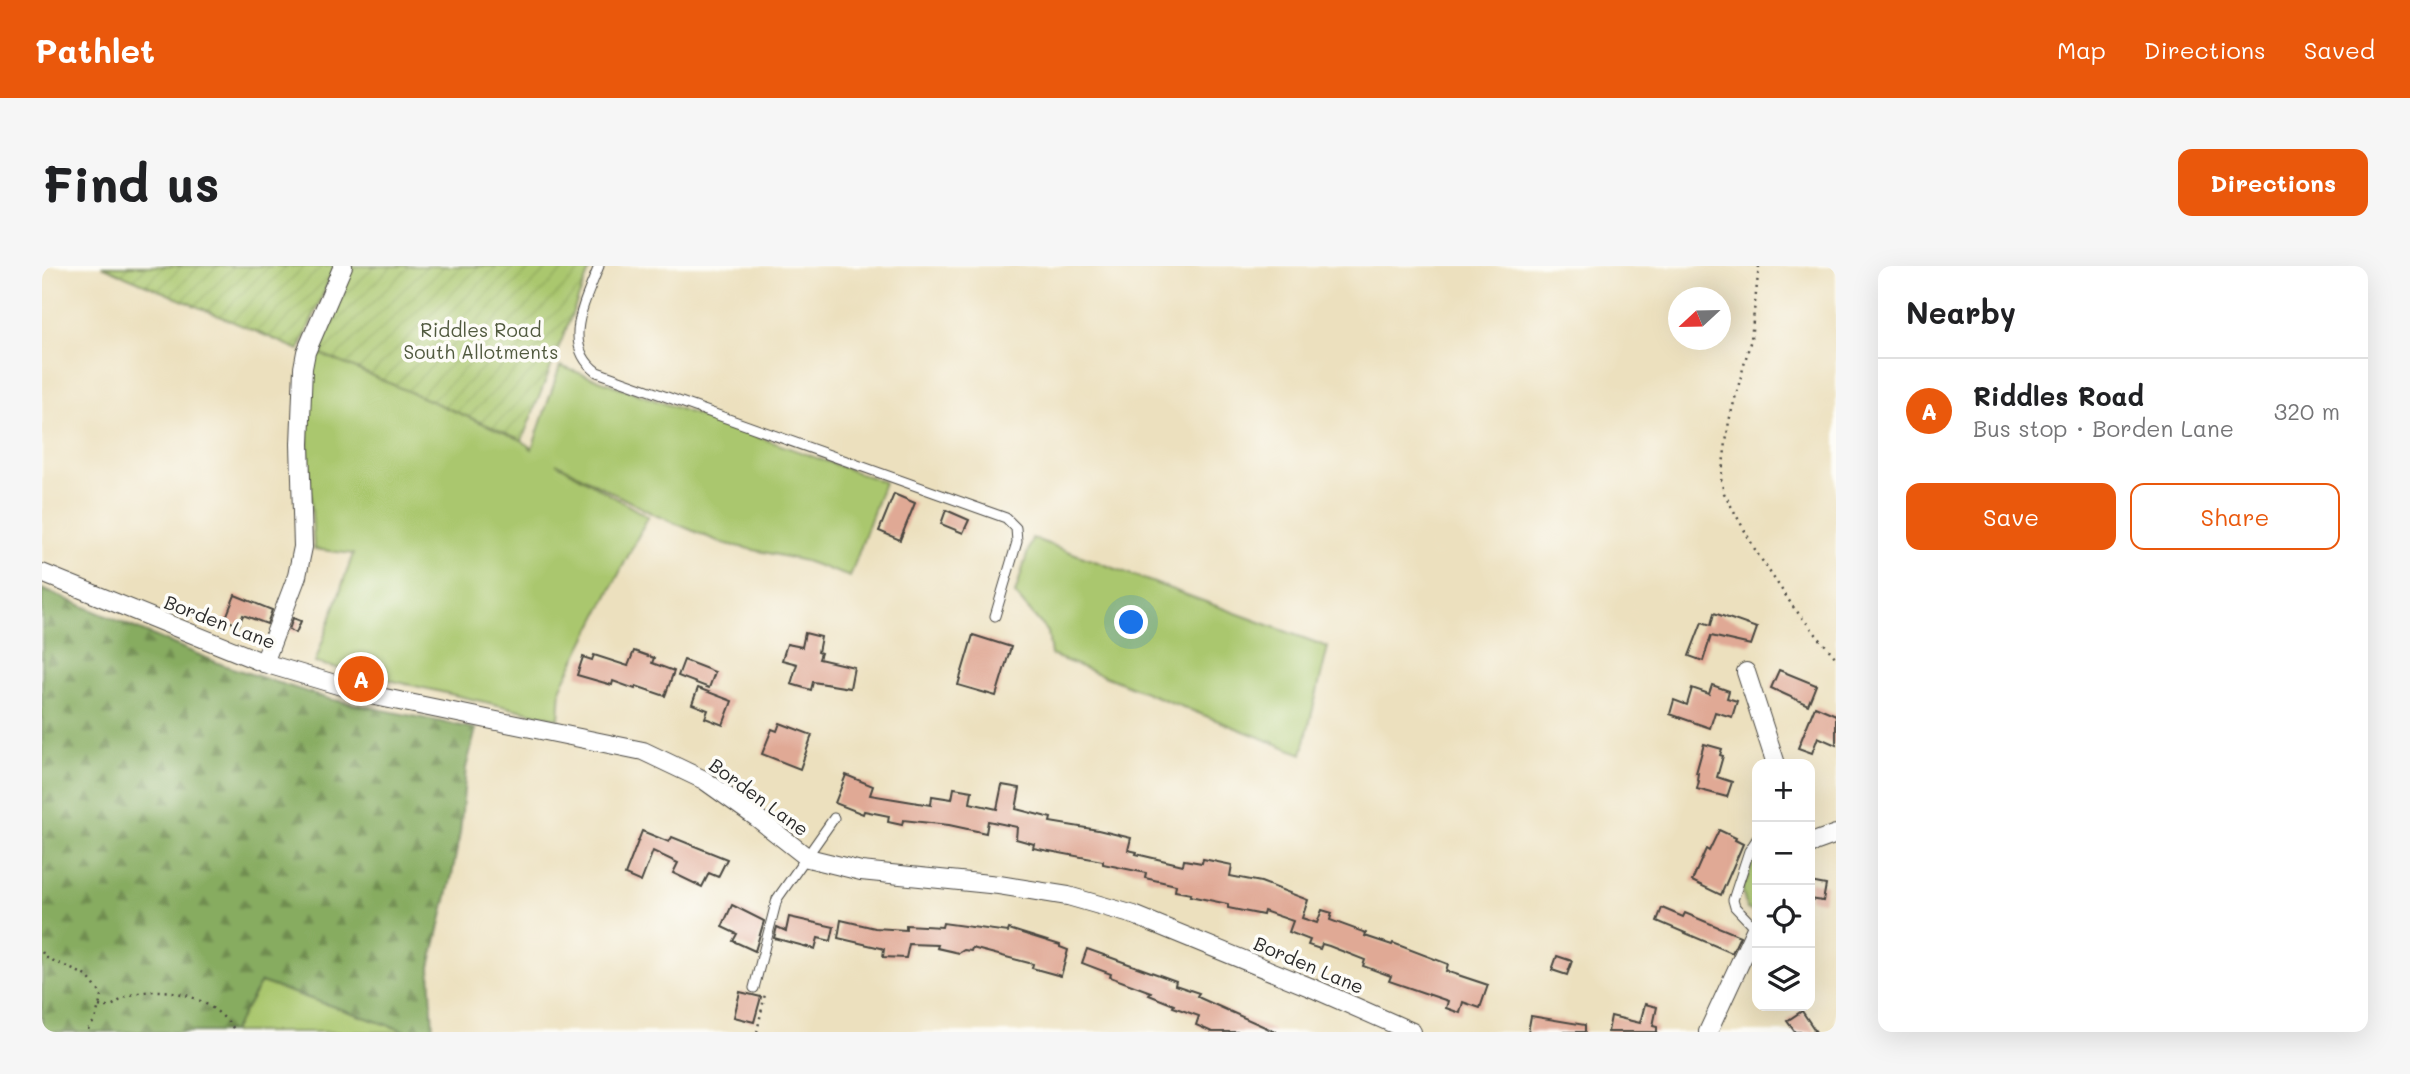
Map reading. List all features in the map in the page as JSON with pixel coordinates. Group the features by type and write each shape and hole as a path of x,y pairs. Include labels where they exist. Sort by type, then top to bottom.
{"street":[{"path":"264,663 297,576 303,547 300,444 306,352 343,266"},
{"name":"Borden Lane","path":"42,573 264,663 375,696 643,751 704,780 808,858 861,871 1068,895 1134,915 1412,1032"},
{"path":"1746,672 1774,759"},
{"path":"1815,840 1836,834"},
{"path":"1708,1032 1752,939"}],"lane":[{"path":"599,266 576,334 581,355 587,365 597,372 1006,518 1016,528 1017,542 995,616"},
{"path":"754,988 777,899 834,818"},
{"path":"1752,846 1733,900 1735,907 1752,923"}],"path":[{"path":"1759,266 1751,339 1729,421 1721,479 1724,493 1757,553 1794,608 1836,658"},
{"path":"42,952 46,957 87,976 102,995 95,1020 86,1032"},
{"path":"99,1006 114,1006 126,996 163,990 196,998 213,1007 228,1020 236,1032"}],"green space":[{"path":"102,266 335,266 299,350"},
{"name":"Riddles Road South Allotments","path":"350,266 591,266 522,440 312,350"},
{"path":"312,350 522,440 532,449 560,366 884,482 850,577 805,561 722,543 653,514 556,463 648,517 561,687 559,719 315,663 353,554 314,549 307,433"},
{"path":"1032,538 1328,647 1302,754 1051,655 1048,632 1015,594"},
{"path":"42,589 223,665 329,699 476,729 466,768 460,833 452,875 430,967 433,1032 408,1032 261,982 232,1032 42,1032"},
{"path":"1752,863 1752,911 1747,909 1742,890"},
{"path":"261,982 408,1032 232,1032"}],"building":[{"path":"894,494 915,503 900,540 879,531"},
{"path":"946,510 969,520 963,533 941,524"},
{"path":"235,595 272,610 267,624 243,615 239,625 225,620"},
{"path":"1714,613 1757,628 1751,645 1711,636 1703,661 1689,656 1702,622 1711,625"},
{"path":"293,618 301,621 296,633 289,630"},
{"path":"805,633 821,637 819,659 854,667 850,688 813,682 811,690 791,684 797,664 782,660 787,644 802,647"},
{"path":"973,635 1011,647 996,696 958,685"},
{"path":"634,651 654,658 652,663 674,671 665,696 636,686 635,689 613,681 612,685 577,675 583,657 592,660 594,655 628,666"},
{"path":"684,660 715,672 709,688 678,676"},
{"path":"1779,670 1816,685 1808,705 1771,688"},
{"path":"1712,685 1729,691 1727,698 1737,701 1732,717 1715,712 1710,728 1670,714 1674,700 1687,705 1692,688 1709,694"},
{"path":"698,688 732,701 723,725 705,718 708,710 692,704"},
{"path":"1815,706 1836,715 1836,745 1818,737 1812,753 1798,748"},
{"path":"780,723 812,735 800,769 762,754 772,729 777,731"},
{"path":"1704,744 1722,749 1720,755 1723,756 1717,777 1732,782 1727,797 1697,789 1699,781 1696,773"},
{"path":"846,775 873,786 870,795 931,805 932,796 952,799 954,788 972,791 970,803 997,809 1002,785 1020,788 1016,809 1051,818 1050,822 1131,838 1128,850 1137,852 1136,854 1183,865 1184,860 1202,863 1203,859 1232,865 1230,876 1261,882 1308,900 1302,918 1317,923 1322,910 1332,913 1330,920 1366,933 1365,936 1392,945 1393,943 1448,964 1446,971 1488,985 1480,1008 1463,1002 1460,1013 1446,1008 1448,1001 1389,981 1391,976 1363,966 1365,960 1322,944 1320,949 1308,945 1310,940 1289,932 1293,921 1264,911 1263,915 1228,908 1228,904 1190,896 1191,894 1175,891 1176,885 1145,878 1146,873 1103,864 1103,861 1033,848 1034,844 1016,839 1017,827 988,821 986,833 949,825 903,820 902,825 888,822 889,816 864,811 863,814 835,803"},
{"path":"1719,830 1743,844 1721,895 1692,881 1706,849 1709,851"},
{"path":"642,831 669,842 672,837 727,859 718,877 709,873 702,887 673,873 678,863 653,851 641,882 625,875"},
{"path":"1815,883 1826,885 1823,901 1815,900"},
{"path":"732,905 764,921 755,951 733,941 737,934 722,927"},
{"path":"1662,908 1683,917 1685,913 1740,936 1732,953 1657,921"},
{"path":"789,917 834,927 831,941 818,938 815,949 774,938 777,927 786,931"},
{"path":"841,920 875,928 906,930 906,925 942,927 943,923 1008,932 1009,929 1068,950 1061,976 1032,968 1033,964 972,948 971,951 964,950 959,953 937,948 938,945 909,944 906,958 883,957 884,949 838,938"},
{"path":"1087,949 1176,981 1175,985 1199,993 1197,996 1200,998 1276,1032 1212,1032 1196,1025 1199,1016 1173,1007 1174,1005 1149,995 1151,992 1082,963"},
{"path":"1557,956 1572,961 1567,975 1552,970"},
{"path":"740,992 761,997 754,1022 734,1017"},
{"path":"1645,1004 1657,1007 1653,1026 1657,1027 1657,1032 1608,1032 1611,1016 1640,1023"},
{"path":"1802,1011 1816,1032 1795,1032 1787,1021"},
{"path":"1531,1016 1585,1025 1585,1032 1528,1032"}],"place":[{"name":"Riddles Road","path":"361,679"}]}
